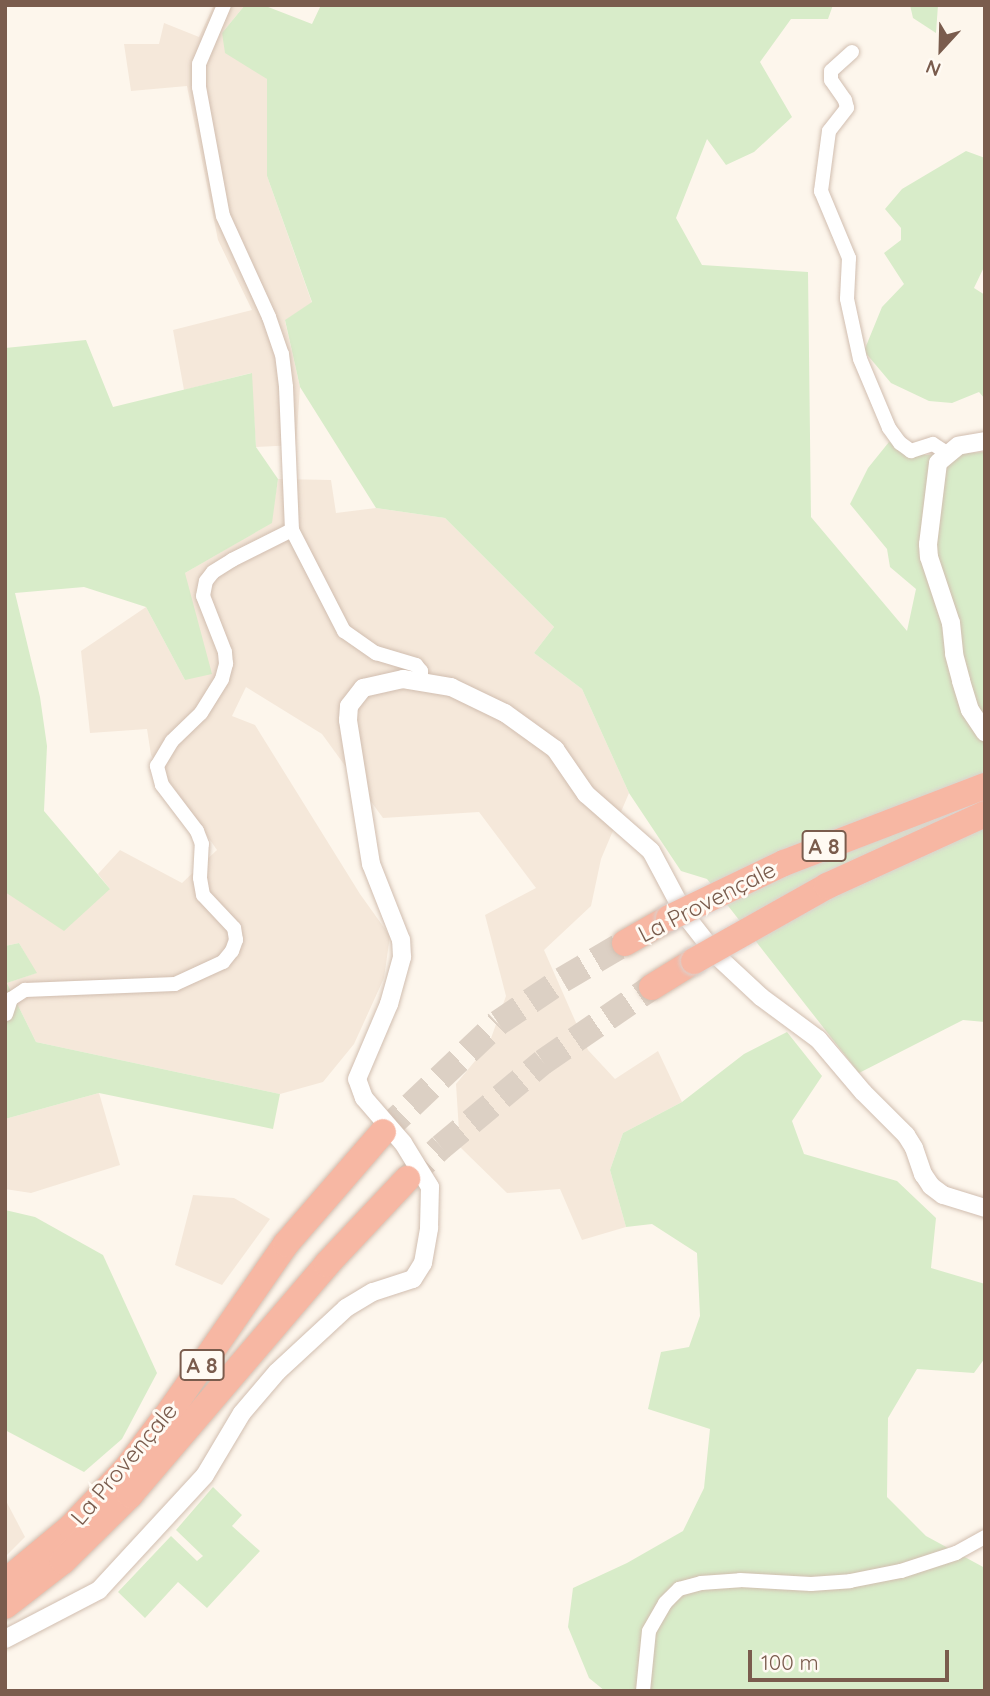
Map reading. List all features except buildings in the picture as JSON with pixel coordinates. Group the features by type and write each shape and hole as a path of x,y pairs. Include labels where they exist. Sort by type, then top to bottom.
{"highway":[{"name":"La Provençale","path":"625,943 669,918 794,858 985,786"},
{"name":"La Provençale","path":"652,987 827,886 985,814"},
{"name":"La Provençale","path":"5,1583 71,1527 126,1469 173,1407 286,1244 383,1132"},
{"name":"La Provençale","path":"5,1606 63,1561 130,1495 327,1264 407,1179"}],"street":[{"path":"224,5 199,64 199,87 223,216 269,317 282,354 286,387 292,530 344,631 376,653 416,665 421,671 421,680"},
{"path":"852,52 831,71 831,80 845,100 847,108 830,131 821,191 849,258 847,299 860,359 889,428 900,443 911,451 933,444 947,453"},
{"path":"985,441 958,446 938,463 929,557 951,622 954,654 961,681 970,709 985,732"},
{"path":"6,1014 11,999 26,990 175,984 223,962 232,951 236,940 234,928 203,895 200,878 202,844 197,831 162,785 157,766 172,741 201,713 222,680 226,664 225,652 203,596 206,582 213,572 232,560 292,530"},
{"path":"5,1639 99,1590 205,1475 249,1402 277,1371 355,1301 406,1282 421,1270 429,1228 430,1186 403,1143 364,1098 358,1079 389,1004 402,957 401,940 372,864 348,720 349,706 363,688 403,679 451,687 505,713 555,749 586,793 651,851 685,915 717,956 761,997 818,1039 863,1092 906,1135 931,1186 943,1195 985,1208"},
{"path":"643,1691 649,1631 655,1617 679,1589 701,1583 740,1580 811,1584 850,1581 901,1571 956,1553 985,1537"}],"shaded area":[{"path":"214,5 245,5 222,33 267,79 267,176 312,303 285,321 300,387 296,445 256,447 251,373 184,390 173,330 252,310 218,240 187,86 131,91 124,44 159,44 164,23 199,37"},
{"path":"278,479 331,480 336,513 376,508 445,518 554,627 534,653 582,689 629,793 601,859 591,906 544,950 588,1050 615,1079 658,1051 682,1102 623,1133 610,1170 626,1227 582,1240 560,1189 507,1193 460,1147 456,1084 489,1044 506,996 485,915 536,888 479,812 383,818 322,734 246,687 232,716 255,725 360,894 390,936 384,978 354,1044 323,1082 280,1094 36,1042 7,983 36,973 19,943 5,946 5,892 110,889 98,874 120,850 182,883 217,850 151,755 147,729 90,733 81,651 146,607 185,680 185,573 271,523"},
{"path":"99,1093 120,1165 31,1193 5,1189 5,1119"},
{"path":"193,1195 234,1198 270,1219 222,1285 175,1265"},
{"path":"5,1499 25,1537 5,1557"}],"green space":[{"path":"245,5 263,5 312,24 321,5 833,5 828,19 791,19 760,62 792,117 754,152 726,165 707,139 676,218 702,265 808,272 811,517 907,631 916,589 890,567 887,549 850,504 868,468 889,442 926,455 985,452 985,1022 963,1020 859,1073 707,879 681,871 629,793 582,689 534,653 554,627 445,518 376,508 300,387 285,320 312,302 267,176 267,79 225,53 222,33"},
{"path":"910,5 938,5 936,33 913,18"},
{"path":"966,151 985,158 985,265 974,288 985,295 985,399 979,392 952,403 929,401 891,383 864,351 882,307 904,284 884,253 901,240 901,228 885,209 902,189"},
{"path":"86,340 113,407 252,373 256,447 278,479 272,523 185,573 212,674 185,680 146,607 84,587 15,593 40,697 47,746 44,811 110,889 64,931 5,892 5,348"},
{"path":"19,943 37,973 7,983 36,1042 280,1094 273,1129 99,1093 5,1119 5,946"},
{"path":"787,1032 822,1076 792,1121 804,1154 897,1181 936,1218 931,1268 985,1284 985,1358 974,1373 917,1369 888,1418 887,1497 926,1536 985,1568 985,1691 605,1691 589,1678 568,1627 573,1588 627,1563 683,1531 704,1488 710,1429 648,1409 661,1352 689,1347 700,1316 697,1253 652,1224 626,1227 610,1170 623,1133 682,1102 744,1054"},
{"path":"5,1210 35,1217 103,1255 157,1373 122,1439 84,1472 5,1430"},
{"path":"213,1487 242,1515 232,1526 260,1551 207,1608 178,1582 145,1618 118,1592 171,1536 197,1561 203,1556 176,1530"}],"tunnel":[{"path":"383,1132 498,1023 562,980 625,943"},
{"path":"407,1179 543,1062 652,987"}]}
